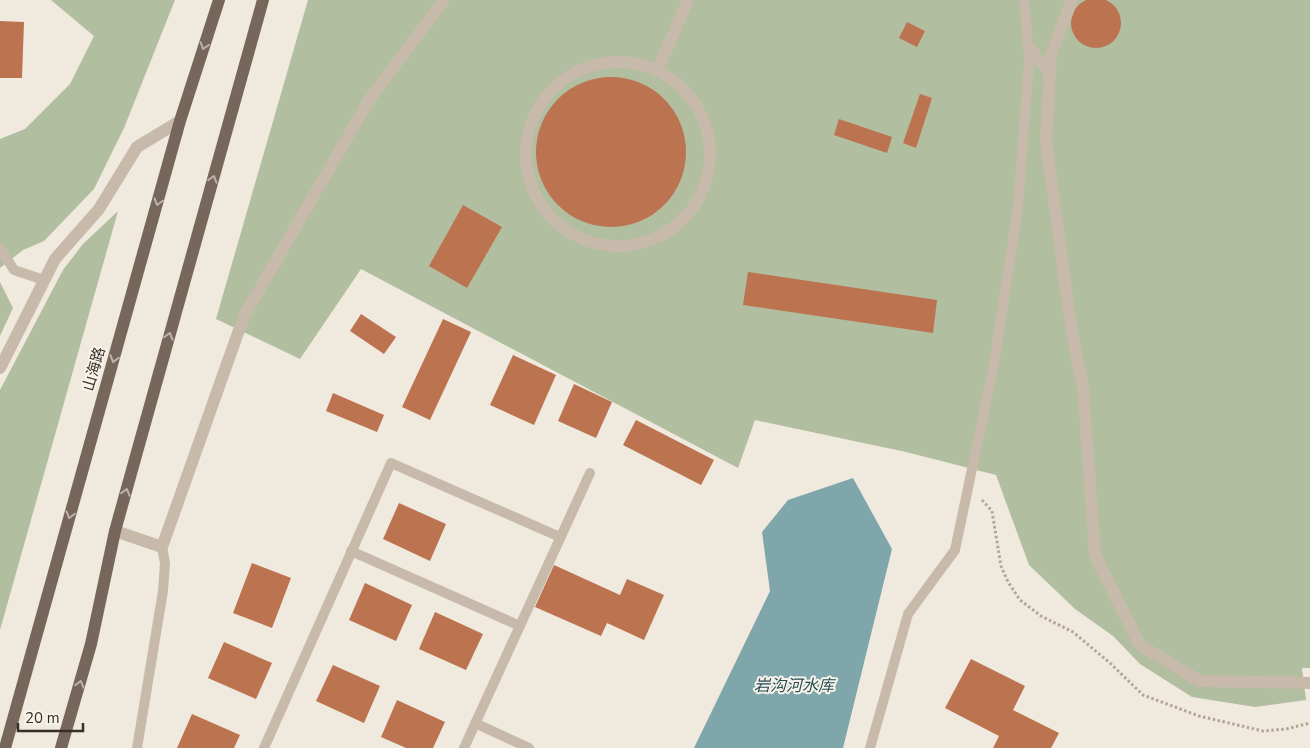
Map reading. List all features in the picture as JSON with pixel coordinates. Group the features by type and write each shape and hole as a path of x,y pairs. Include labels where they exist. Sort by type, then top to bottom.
{"main road":[{"name":"山海路","path":"5,748 180,122 219,0"},
{"path":"61,748 91,644 115,531 263,0"}],"street":[{"path":"115,531 162,547 244,316 369,100 444,0"},
{"path":"657,71 688,0"},
{"path":"1072,0 1051,55 1046,142 1072,333 1083,387 1095,555 1140,645 1192,677 1200,681 1310,684"},
{"path":"602,62 622,62 657,71 689,95 704,123 711,148 709,164 701,193 694,208 682,222 667,234 650,240 616,245 584,239 568,231 543,210 534,196 528,170 530,133 535,115 541,104 564,77 586,66 602,62"},
{"path":"0,368 55,259 99,209 137,147 180,122"}],"lane":[{"path":"870,748 908,614 955,550 994,364 1018,206 1029,60 1024,0"},
{"path":"1028,43 1050,77"},
{"path":"0,248 14,270 44,280"},
{"path":"264,748 391,463 560,537"},
{"path":"464,748 590,473"},
{"path":"137,748 163,591 165,563 162,547"},
{"path":"351,551 520,626"},
{"path":"475,724 529,748"}],"path":[{"path":"992,511 1001,566 1008,582 1020,600 1041,616 1073,632 1110,663 1143,695 1199,716 1263,731 1286,729 1310,723"}],"green space":[{"path":"51,0 175,0 124,128 94,189 44,241 23,250 0,268 0,139 25,129 70,84 94,36"},
{"path":"308,0 1310,0 1310,668 1302,668 1306,700 1255,707 1192,697 1140,664 1113,636 1075,609 1029,565 996,475 906,452 755,420 738,468 361,269 300,359 216,319"},
{"path":"118,211 0,630 0,390 63,270 83,244"},
{"path":"0,282 13,308 0,336"}],"water":[{"name":"岩沟河水库","path":"853,478 892,549 843,748 694,748 770,591 762,532 788,500"}],"building":[{"path":"1096,-2 1114,5 1121,23 1114,41 1096,48 1078,41 1071,23 1078,5"},
{"path":"0,21 24,22 22,78 0,78"},
{"path":"907,22 925,31 917,47 899,38"},
{"path":"611,77 626,78 640,82 653,89 664,99 674,110 681,123 685,137 685,167 681,181 674,194 664,205 653,215 640,222 626,226 611,227 596,226 582,222 569,215 558,205 548,194 541,181 537,167 536,152 537,137 541,123 548,110 558,99 569,89 582,82 596,78"},
{"path":"920,94 932,98 916,148 903,143"},
{"path":"839,119 892,137 887,153 834,135"},
{"path":"463,205 502,227 467,288 429,266"},
{"path":"748,272 937,300 933,333 743,305"},
{"path":"361,314 396,337 384,354 350,331"},
{"path":"443,319 471,332 430,420 402,407"},
{"path":"513,355 556,375 534,425 490,405"},
{"path":"574,384 612,402 596,438 558,421"},
{"path":"333,393 384,415 377,432 326,411"},
{"path":"636,420 714,460 701,485 623,445"},
{"path":"399,503 446,524 430,561 383,539"},
{"path":"252,563 291,578 272,628 233,613"},
{"path":"554,565 620,595 627,579 664,595 644,640 607,623 601,636 535,607"},
{"path":"365,583 412,605 396,641 349,620"},
{"path":"435,612 483,634 466,670 419,649"},
{"path":"224,642 272,663 256,699 208,678"},
{"path":"971,659 1025,686 1013,710 1059,733 1051,748 993,748 999,736 945,708"},
{"path":"333,665 380,686 364,723 316,701"},
{"path":"397,700 445,722 433,748 406,748 381,737"},
{"path":"192,714 240,735 234,748 177,748"}]}
